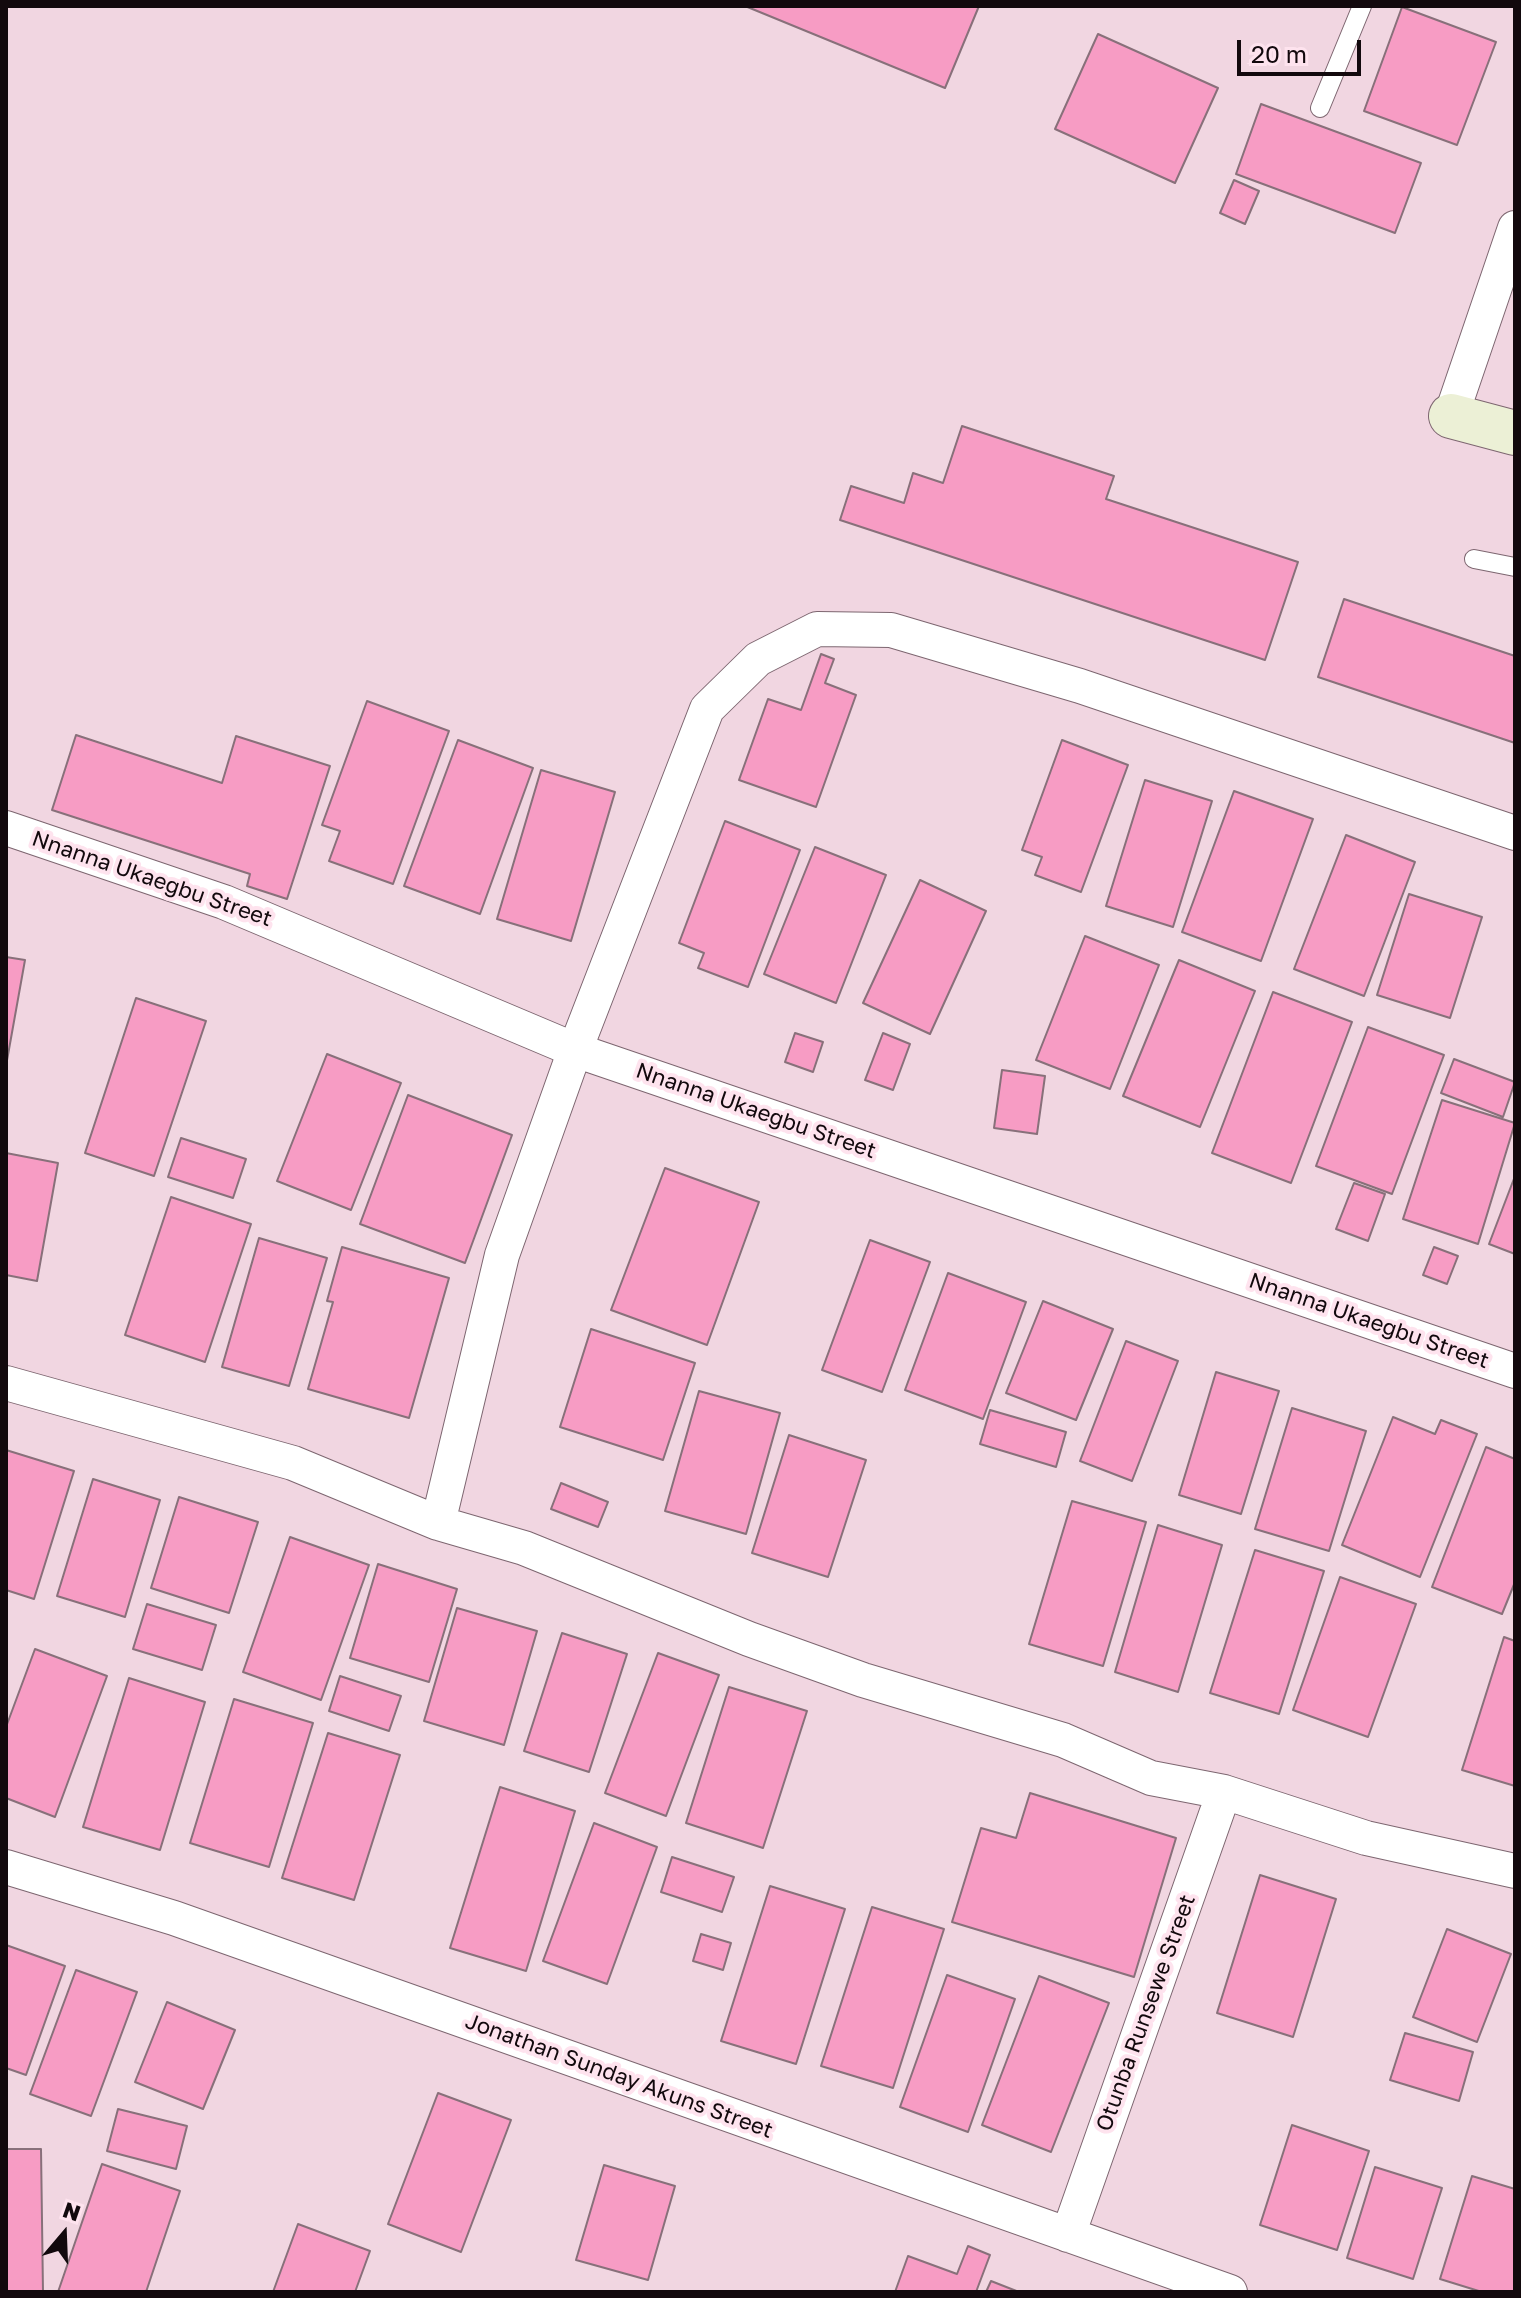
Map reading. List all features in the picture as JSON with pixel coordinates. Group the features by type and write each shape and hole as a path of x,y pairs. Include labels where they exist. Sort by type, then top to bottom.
{"main road":[{"path":"1451,416 1515,433"}],"street":[{"path":"1451,416 1515,228"},
{"path":"438,1523 502,1255 575,1050 707,709 758,659 817,629 891,630 1080,686 1515,833"},
{"name":"Nnanna Ukaegbu Street","path":"6,828 224,902 575,1050 1515,1371"},
{"path":"6,1383 293,1463 438,1523 524,1548 749,1639 863,1680 1063,1740 1151,1778 1224,1792 1366,1838 1515,1871"},
{"name":"Otunba Runsewe Street","path":"1068,2235 1224,1792"},
{"name":"Jonathan Sunday Akuns Street","path":"6,1867 174,1918 1230,2292"}],"lane":[{"path":"1320,108 1362,6"},
{"path":"1474,559 1515,567"}],"building":[{"path":"745,6 979,6 945,88"},
{"path":"1402,7 1496,42 1457,145 1364,111"},
{"path":"1098,34 1218,88 1175,183 1055,129"},
{"path":"1261,104 1421,163 1395,233 1236,174"},
{"path":"1234,180 1259,191 1245,224 1220,213"},
{"path":"962,426 1114,476 1106,499 1298,562 1265,660 840,520 851,486 904,503 913,473 943,483"},
{"path":"1344,599 1515,656 1515,743 1318,677"},
{"path":"821,654 834,659 825,683 856,695 816,807 739,780 768,699 801,710"},
{"path":"367,701 449,731 393,884 329,861 340,831 322,825"},
{"path":"76,735 222,783 236,736 330,766 287,899 247,886 250,874 52,810"},
{"path":"458,740 533,768 480,914 404,886"},
{"path":"1062,740 1128,765 1081,892 1035,875 1042,857 1022,850"},
{"path":"541,770 615,792 571,941 497,919"},
{"path":"1145,780 1212,801 1173,927 1106,906"},
{"path":"1234,791 1313,819 1261,961 1182,932"},
{"path":"725,821 800,850 748,987 698,968 704,953 679,943"},
{"path":"1346,835 1415,862 1364,996 1294,969"},
{"path":"815,847 886,875 836,1003 764,974"},
{"path":"920,880 986,911 930,1034 863,1003"},
{"path":"1409,894 1482,917 1450,1018 1377,995"},
{"path":"1085,936 1159,965 1110,1089 1036,1060"},
{"path":"6,957 25,960 6,1066"},
{"path":"1179,960 1255,991 1200,1127 1123,1096"},
{"path":"1273,992 1352,1022 1291,1183 1212,1153"},
{"path":"136,998 206,1021 154,1176 85,1153"},
{"path":"1368,1027 1444,1055 1392,1194 1316,1166"},
{"path":"795,1033 823,1042 813,1072 785,1062"},
{"path":"883,1033 910,1044 893,1090 865,1080"},
{"path":"327,1054 401,1083 351,1210 277,1181"},
{"path":"1454,1059 1515,1082 1503,1117 1441,1093"},
{"path":"1002,1070 1045,1076 1037,1134 994,1128"},
{"path":"408,1095 512,1135 465,1263 360,1224"},
{"path":"1442,1100 1515,1123 1478,1244 1403,1219"},
{"path":"181,1138 246,1159 233,1198 168,1177"},
{"path":"6,1153 58,1163 37,1281 6,1275"},
{"path":"665,1168 759,1202 707,1345 611,1310"},
{"path":"1515,1176 1515,1254 1489,1244"},
{"path":"1354,1183 1385,1194 1368,1241 1336,1229"},
{"path":"171,1197 251,1224 205,1362 125,1335"},
{"path":"259,1238 327,1258 289,1386 222,1367"},
{"path":"870,1240 930,1262 882,1392 822,1370"},
{"path":"342,1247 449,1278 409,1418 308,1389 333,1302 327,1301"},
{"path":"1434,1247 1458,1256 1447,1284 1423,1275"},
{"path":"948,1273 1026,1302 983,1419 905,1390"},
{"path":"1043,1301 1113,1329 1076,1420 1006,1393"},
{"path":"591,1329 695,1363 663,1460 560,1427"},
{"path":"1126,1341 1178,1361 1132,1481 1080,1461"},
{"path":"1216,1372 1279,1391 1241,1514 1179,1495"},
{"path":"699,1391 780,1413 746,1534 665,1511"},
{"path":"1292,1408 1366,1431 1329,1551 1255,1529"},
{"path":"990,1410 1066,1432 1056,1467 980,1444"},
{"path":"1393,1417 1435,1434 1441,1420 1477,1434 1420,1577 1342,1545"},
{"path":"789,1435 866,1460 828,1577 752,1553"},
{"path":"1486,1447 1515,1459 1515,1582 1502,1614 1432,1587"},
{"path":"6,1450 74,1471 34,1599 6,1590"},
{"path":"93,1479 160,1500 125,1617 57,1596"},
{"path":"561,1483 608,1502 598,1527 551,1509"},
{"path":"179,1497 258,1522 229,1613 151,1588"},
{"path":"1072,1501 1146,1522 1103,1666 1029,1644"},
{"path":"1158,1525 1222,1545 1178,1692 1115,1672"},
{"path":"290,1537 369,1565 321,1700 243,1672"},
{"path":"1255,1550 1324,1571 1279,1714 1210,1693"},
{"path":"378,1564 457,1589 429,1682 350,1658"},
{"path":"1340,1577 1416,1604 1368,1737 1293,1710"},
{"path":"147,1604 216,1625 202,1670 133,1649"},
{"path":"457,1608 537,1631 504,1745 424,1721"},
{"path":"562,1633 627,1654 589,1772 524,1751"},
{"path":"1504,1637 1515,1641 1515,1786 1462,1770"},
{"path":"35,1649 107,1676 55,1817 6,1798 6,1727"},
{"path":"658,1653 719,1675 666,1816 605,1793"},
{"path":"340,1676 401,1696 389,1731 329,1711"},
{"path":"129,1678 205,1702 160,1850 83,1827"},
{"path":"729,1687 807,1711 763,1848 686,1823"},
{"path":"234,1699 313,1723 269,1867 190,1843"},
{"path":"328,1733 400,1755 354,1900 282,1878"},
{"path":"500,1787 575,1811 526,1971 450,1948"},
{"path":"1030,1793 1176,1838 1134,1977 952,1922 981,1828 1016,1838"},
{"path":"594,1823 657,1847 607,1984 543,1961"},
{"path":"672,1857 734,1877 722,1912 661,1892"},
{"path":"1260,1875 1336,1899 1293,2037 1217,2013"},
{"path":"770,1886 845,1909 796,2064 721,2041"},
{"path":"872,1907 944,1929 893,2088 821,2066"},
{"path":"1447,1929 1511,1954 1477,2042 1413,2017"},
{"path":"701,1934 731,1943 723,1970 693,1961"},
{"path":"6,1945 65,1966 26,2075 6,2068"},
{"path":"76,1970 137,1992 91,2116 30,2094"},
{"path":"947,1975 1015,1999 968,2132 900,2107"},
{"path":"1039,1976 1109,2003 1051,2152 982,2125"},
{"path":"167,2002 235,2030 203,2109 135,2082"},
{"path":"1405,2033 1473,2052 1459,2101 1390,2080"},
{"path":"438,2093 511,2120 461,2252 388,2224"},
{"path":"118,2109 187,2126 176,2169 107,2151"},
{"path":"1292,2125 1369,2151 1337,2250 1260,2225"},
{"path":"6,2149 41,2149 43,2292 6,2292"},
{"path":"102,2164 180,2191 146,2292 58,2292"},
{"path":"604,2165 675,2186 648,2280 576,2260"},
{"path":"1375,2167 1442,2188 1413,2279 1347,2258"},
{"path":"1472,2176 1515,2189 1515,2292 1482,2292 1440,2279"},
{"path":"298,2224 370,2251 355,2292 273,2292"},
{"path":"968,2246 990,2255 976,2292 895,2292 908,2256 957,2274"},
{"path":"991,2281 1019,2292 986,2292"}]}
